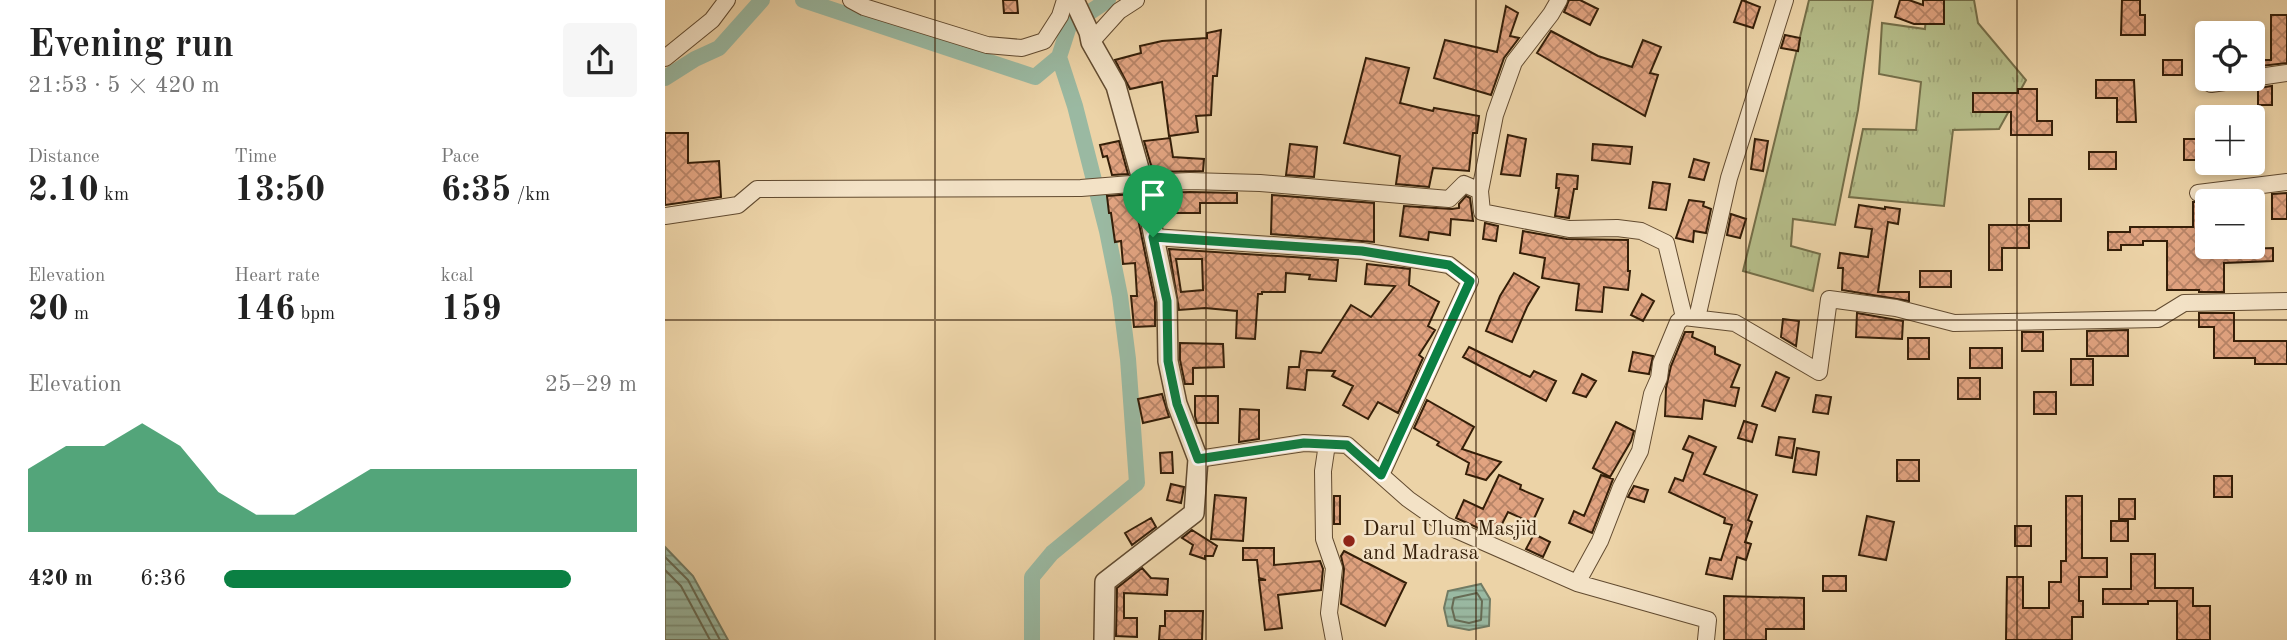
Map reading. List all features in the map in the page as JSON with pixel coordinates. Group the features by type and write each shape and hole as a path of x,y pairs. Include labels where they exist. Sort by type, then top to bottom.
{"street":[{"path":"665,58 712,20 727,0"},
{"path":"851,0 864,7 987,45 1022,48 1044,41 1060,16 1065,0"},
{"path":"1074,0 1116,86 1143,183 1167,301 1168,361 1177,404 1198,459 1194,513 1105,582 1104,640"},
{"path":"1090,37 1136,0"},
{"path":"1559,0 1514,62 1496,115 1480,191 1482,212 1569,229 1617,228 1641,231 1666,243 1690,317"},
{"path":"1690,317 1729,178 1785,0"},
{"path":"2265,76 2287,73"},
{"path":"665,216 738,205 757,190 1081,188 1190,181 1260,183 1448,199 1464,184 1480,191"},
{"path":"2225,189 2287,182"},
{"path":"1153,237 1362,251 1449,265 1470,281 1381,475"},
{"path":"1577,583 1600,541 1621,487 1640,451 1661,363 1678,322 1690,317 1735,323 1819,372 1829,299 1896,308 1954,323 2158,319 2184,303 2287,301"},
{"path":"1198,459 1304,443 1347,445 1408,499 1445,525 1577,583 1708,620 1706,640"},
{"path":"1327,444 1323,471 1324,539 1334,568 1329,613 1333,640"}],"green space":[{"path":"1809,0 1873,0 1858,110 1835,225 1793,219 1791,246 1820,254 1813,291 1743,271"},
{"path":"1927,0 1974,0 1978,23 2026,80 1999,129 1953,130 1944,206 1849,197 1863,129 1916,130 1921,82 1879,74 1882,23 1925,29"}],"water":[{"path":"665,547 693,576 728,640 665,640"},
{"path":"1481,584 1490,599 1489,626 1469,630 1448,626 1444,608 1448,591"}],"building":[{"path":"1003,0 1017,0 1018,13 1004,13"},
{"path":"1569,0 1580,0 1598,9 1590,25 1564,12"},
{"path":"1742,0 1760,7 1753,28 1734,22"},
{"path":"1900,0 1923,5 1923,0 1944,0 1944,24 1914,24 1895,17"},
{"path":"2122,0 2140,0 2140,15 2145,15 2145,35 2121,35"},
{"path":"1506,6 1518,13 1510,36 1519,38 1504,58 1491,95 1434,78 1445,40 1497,52"},
{"path":"2271,15 2287,15 2287,63 2265,66 2265,60 2271,60"},
{"path":"1221,30 1217,76 1213,76 1211,115 1196,116 1198,132 1169,136 1162,82 1130,89 1115,60 1141,53 1140,46 1162,41 1207,38 1207,33"},
{"path":"1551,31 1598,56 1632,67 1643,40 1661,47 1650,73 1658,75 1645,116 1537,53"},
{"path":"1785,35 1800,38 1798,51 1781,48"},
{"path":"1366,58 1409,68 1400,103 1433,111 1434,108 1479,116 1477,133 1473,133 1469,171 1433,168 1429,187 1396,184 1400,156 1344,143"},
{"path":"2163,60 2182,60 2182,75 2163,75"},
{"path":"2096,80 2134,80 2136,122 2117,122 2117,98 2096,98"},
{"path":"2272,86 2272,105 2258,105 2258,91 2265,91 2265,87"},
{"path":"2018,89 2037,89 2037,121 2052,121 2052,135 2011,135 2011,112 1973,112 1973,93 2018,93"},
{"path":"665,133 688,133 688,163 719,161 721,197 665,205"},
{"path":"1508,135 1526,139 1520,176 1501,174"},
{"path":"1170,138 1173,157 1204,159 1203,171 1153,172 1144,141"},
{"path":"1755,139 1768,141 1763,171 1751,169"},
{"path":"2184,139 2195,139 2195,160 2184,160"},
{"path":"1119,141 1128,174 1112,175 1107,156 1103,157 1100,145"},
{"path":"1290,144 1317,147 1314,177 1286,175"},
{"path":"1593,144 1632,147 1630,164 1592,160"},
{"path":"2089,152 2116,152 2116,169 2089,169"},
{"path":"1694,159 1709,163 1704,180 1689,177"},
{"path":"1557,174 1578,176 1569,218 1555,216 1559,188 1556,188"},
{"path":"1653,182 1670,184 1666,210 1649,208"},
{"path":"1158,193 1237,193 1237,203 1200,203 1200,213 1162,213"},
{"path":"2287,193 2287,219 2272,219 2272,194"},
{"path":"1133,194 1155,302 1155,326 1134,327 1131,296 1137,296 1135,263 1123,264 1121,241 1115,242 1109,213 1107,196"},
{"path":"1272,195 1374,203 1374,242 1271,234"},
{"path":"1466,196 1470,198 1473,221 1451,219 1450,235 1429,232 1428,240 1400,236 1404,206 1459,208"},
{"path":"2029,199 2061,199 2061,221 2029,221"},
{"path":"1689,200 1704,202 1703,206 1711,209 1706,233 1694,231 1693,242 1676,238"},
{"path":"2195,202 2195,259 2265,259 2265,248 2273,248 2273,261 2224,263 2224,292 2167,290 2167,241 2143,241 2143,245 2121,245 2121,250 2108,250 2108,232 2130,232 2130,227 2193,227"},
{"path":"1859,205 1900,209 1898,224 1888,222 1878,292 1909,292 1909,301 1842,290 1843,268 1838,268 1840,253 1868,257 1872,229 1855,227"},
{"path":"1731,214 1746,219 1740,238 1727,235"},
{"path":"1485,223 1498,226 1496,241 1483,239"},
{"path":"1989,225 2029,225 2029,248 2002,248 2002,270 1989,270"},
{"path":"1523,231 1567,239 1628,240 1628,290 1604,287 1602,312 1576,310 1579,284 1542,278 1545,258 1520,253"},
{"path":"1169,249 1338,260 1336,281 1309,279 1310,275 1286,273 1285,292 1258,294 1255,339 1236,338 1237,311 1205,308 1179,310","holes":["1176,259 1202,259 1203,290 1181,292"]},
{"path":"1367,264 1410,269 1409,285 1439,302 1428,326 1435,330 1419,355 1423,358 1398,413 1378,402 1368,419 1343,405 1353,386 1332,376 1335,371 1307,370 1305,390 1287,388 1289,367 1299,367 1301,351 1321,353 1351,305 1371,317 1395,286 1365,284"},
{"path":"1920,271 1951,271 1951,287 1920,287"},
{"path":"1514,273 1539,287 1512,342 1486,331 1500,296"},
{"path":"1642,294 1654,301 1643,321 1631,315"},
{"path":"1857,313 1903,321 1902,339 1856,337"},
{"path":"2199,313 2234,313 2234,341 2287,341 2287,364 2255,364 2255,358 2214,358 2214,327 2199,327"},
{"path":"1783,319 1799,321 1796,346 1781,337"},
{"path":"2128,330 2128,356 2087,356 2087,331"},
{"path":"1685,332 1693,332 1692,337 1715,347 1715,354 1740,365 1731,387 1739,388 1735,406 1704,400 1702,419 1665,416 1666,388 1671,366"},
{"path":"2022,332 2043,332 2043,351 2022,351"},
{"path":"1908,338 1929,338 1929,359 1908,359"},
{"path":"1180,343 1223,344 1224,367 1193,368 1193,384 1185,384"},
{"path":"1469,347 1530,377 1534,371 1556,381 1546,401 1463,357"},
{"path":"1970,348 2002,348 2002,368 1970,368"},
{"path":"1633,352 1653,356 1649,374 1629,371"},
{"path":"2071,359 2093,359 2093,385 2071,385"},
{"path":"1776,372 1789,378 1775,411 1762,406"},
{"path":"1582,374 1596,381 1586,397 1573,393"},
{"path":"1958,378 1980,378 1980,399 1958,399"},
{"path":"2034,392 2056,392 2056,414 2034,414"},
{"path":"1162,394 1169,417 1143,423 1138,399"},
{"path":"1816,395 1831,397 1828,414 1813,412"},
{"path":"1195,396 1218,396 1218,423 1197,423"},
{"path":"1427,400 1474,427 1462,449 1501,462 1486,480 1466,474 1469,463 1414,428"},
{"path":"1240,409 1259,410 1259,439 1239,442"},
{"path":"1744,421 1757,425 1752,442 1738,438"},
{"path":"1616,422 1634,431 1610,477 1593,468"},
{"path":"1689,436 1716,447 1704,474 1757,495 1748,520 1752,522 1745,542 1751,544 1746,560 1737,557 1732,579 1706,574 1710,558 1721,560 1732,525 1724,523 1725,518 1669,492 1675,478 1683,481 1693,453 1683,449"},
{"path":"1779,437 1795,439 1792,458 1776,455"},
{"path":"1797,448 1819,452 1816,475 1793,472"},
{"path":"1172,452 1173,473 1161,473 1160,453"},
{"path":"1897,460 1919,460 1919,481 1897,481"},
{"path":"1499,475 1521,485 1520,489 1543,499 1532,523 1508,512 1496,536 1456,518 1464,500 1483,509"},
{"path":"1601,475 1613,479 1592,533 1569,523 1574,511 1584,516"},
{"path":"2214,476 2232,476 2232,497 2214,497"},
{"path":"1171,484 1184,487 1181,503 1167,500"},
{"path":"1634,486 1648,490 1644,502 1628,497"},
{"path":"1215,495 1246,498 1243,541 1211,539"},
{"path":"1334,496 1340,496 1340,524 1334,524"},
{"path":"2066,496 2082,496 2082,558 2107,558 2107,577 2079,577 2079,601 2083,601 2083,617 2072,617 2072,640 2006,640 2007,577 2023,577 2023,608 2049,608 2049,582 2061,582 2061,561 2066,561"},
{"path":"2119,499 2135,499 2135,519 2119,519"},
{"path":"1867,516 1894,522 1886,560 1859,555"},
{"path":"1151,518 1156,527 1132,545 1125,533"},
{"path":"2111,521 2128,521 2128,541 2111,541"},
{"path":"2015,526 2031,526 2031,546 2015,546"},
{"path":"1192,530 1217,546 1213,556 1205,556 1205,559 1190,554 1193,545 1182,538"},
{"path":"1534,534 1550,542 1543,557 1526,549"},
{"path":"1243,548 1274,548 1274,565 1320,561 1323,569 1321,590 1278,595 1282,628 1265,630 1259,580 1266,580 1259,578 1257,560 1243,560"},
{"path":"1344,551 1406,583 1385,626 1341,604 1344,569 1341,556"},
{"path":"2131,554 2155,554 2155,588 2193,588 2193,606 2210,606 2210,640 2177,640 2177,601 2103,604 2103,589 2131,589"},
{"path":"1142,568 1151,578 1168,579 1167,595 1124,593 1124,618 1137,618 1137,637 1116,636 1117,588"},
{"path":"1823,576 1846,576 1846,591 1823,591"},
{"path":"1724,596 1804,598 1804,629 1766,629 1766,640 1724,640"},
{"path":"1165,611 1203,611 1202,640 1159,640 1160,626 1165,626"}],"waterway":[{"path":"665,78 719,48 762,0"},
{"path":"803,0 1035,77 1059,57 1069,26 1108,0"},
{"path":"1032,640 1032,577 1052,553 1137,483 1128,359 1120,296 1107,231 1075,106 1059,57"}],"place":[{"name":"Darul Ulum Masjid and Madrasa","path":"1349,541"}],"route":[{"path":"1153,237 1362,251 1449,265 1470,281 1381,475 1347,445 1304,443 1198,459 1177,404 1168,361 1167,301 1153,237"}]}
